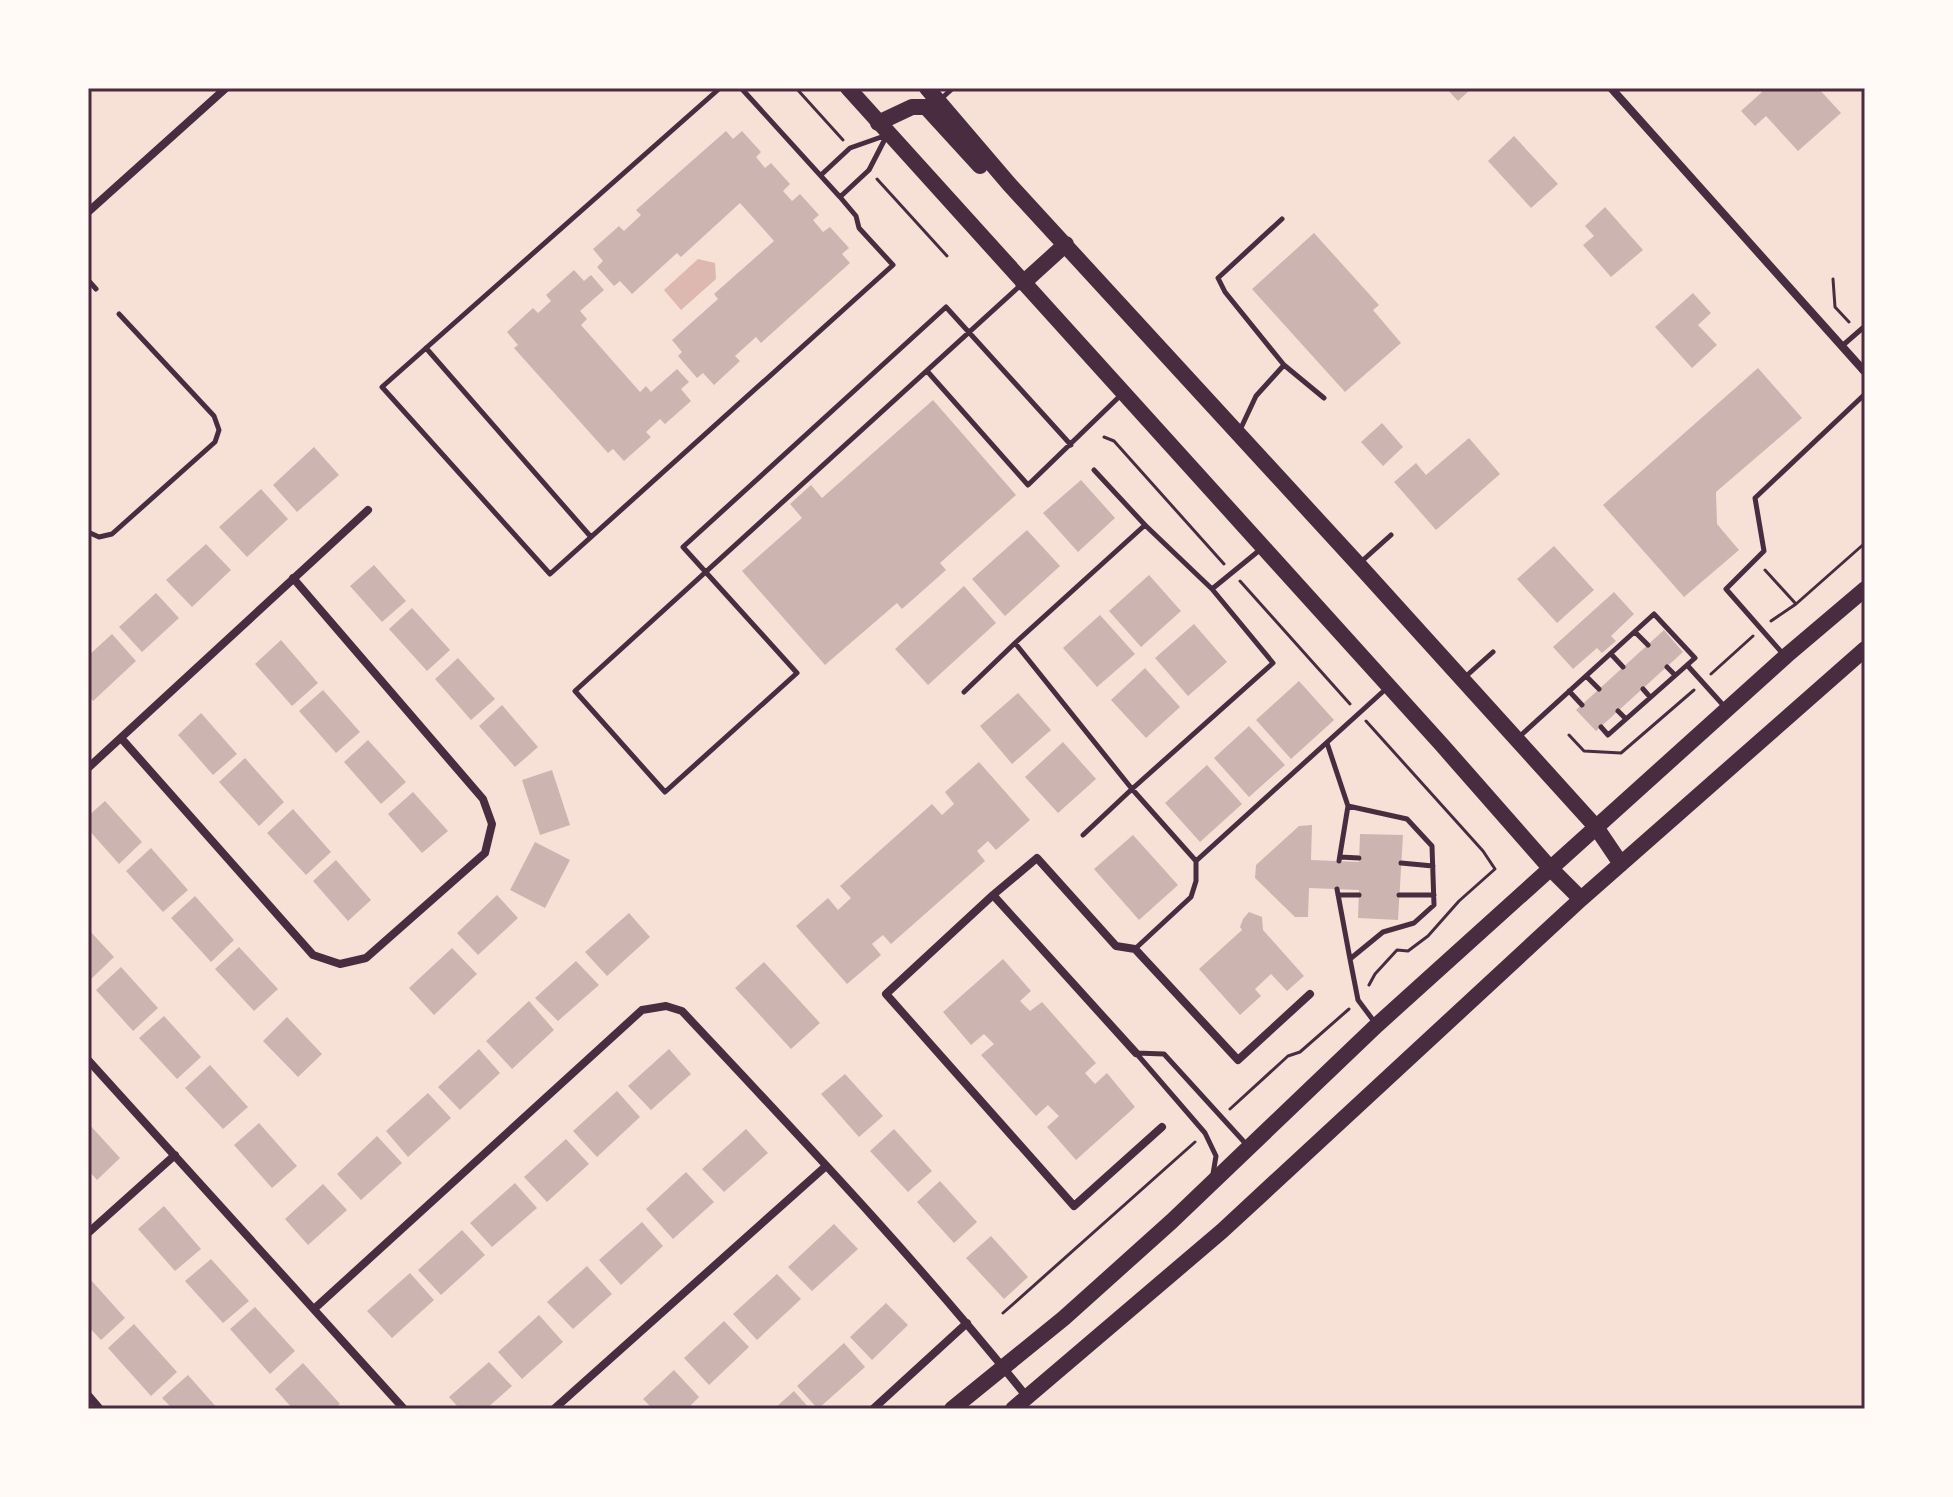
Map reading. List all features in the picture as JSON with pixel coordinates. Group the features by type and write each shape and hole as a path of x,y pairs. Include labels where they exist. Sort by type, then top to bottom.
{"main road":[{"path":"848,88 1581,899"},
{"path":"927,88 1009,184 1596,827 1621,864"},
{"path":"883,129 912,107 926,107 983,169 1009,184"},
{"path":"1023,283 1066,244"},
{"path":"952,1409 1064,1318 1212,1183 1377,1025 1786,656 1865,589"},
{"path":"1013,1409 1222,1231 1470,1005 1581,899 1865,649"}],"street":[{"path":"88,212 226,88"},
{"path":"1611,88 1865,372"},
{"path":"88,768 368,510"},
{"path":"121,738 313,955 340,964 366,958 485,853 492,824 483,799 293,578"},
{"path":"1162,1127 1074,1206 886,994 1037,858 1116,946 1135,949 1238,1060 1310,994"},
{"path":"993,895 1136,1053"},
{"path":"314,1309 642,1010 666,1006 682,1011 826,1166 967,1323 1027,1398"},
{"path":"88,1060 404,1409"},
{"path":"88,1233 175,1155"},
{"path":"554,1409 826,1166"},
{"path":"873,1409 967,1323"},
{"path":"88,1395 100,1409"}],"lane":[{"path":"720,88 382,387 550,574 893,265 859,228 856,216 840,197 741,88"},
{"path":"938,101 953,88"},
{"path":"821,175 850,148 883,129"},
{"path":"840,197 869,170 883,129"},
{"path":"1282,219 1218,278 1225,292 1284,365 1324,398"},
{"path":"88,280 96,289"},
{"path":"1023,283 969,332 927,371 705,571 575,691 665,792 797,673 705,571 683,547 946,307 969,332 1071,445"},
{"path":"88,532 99,537 112,534 215,442 219,430 214,416 119,314"},
{"path":"1842,346 1865,326"},
{"path":"426,348 591,537"},
{"path":"1237,435 1256,396 1284,365"},
{"path":"927,371 1028,485 1123,393"},
{"path":"1786,656 1726,589 1764,551 1755,498 1865,394"},
{"path":"1083,835 1273,663 1212,589 1145,525 1094,470"},
{"path":"964,692 1145,525"},
{"path":"1358,564 1391,535"},
{"path":"1212,589 1262,547"},
{"path":"1516,740 1654,614 1695,658 1608,735 1601,727"},
{"path":"1635,632 1648,645"},
{"path":"1015,643 1132,789 1196,861 1196,881 1191,897 1135,949"},
{"path":"1461,681 1493,652"},
{"path":"1611,654 1623,667"},
{"path":"1687,665 1727,710"},
{"path":"1667,667 1675,675"},
{"path":"1586,676 1599,689"},
{"path":"1196,861 1389,687"},
{"path":"1643,689 1650,697"},
{"path":"1569,691 1582,705"},
{"path":"1618,711 1626,719"},
{"path":"1327,743 1348,806 1339,859 1359,858"},
{"path":"1348,806 1407,819 1432,846 1434,895 1434,905 1414,923 1383,932 1350,959"},
{"path":"1401,863 1433,866"},
{"path":"1359,895 1337,892 1358,1000 1377,1025"},
{"path":"1399,895 1434,895"},
{"path":"1136,1053 1164,1054 1249,1147"},
{"path":"1136,1053 1205,1133 1216,1156 1212,1183"}],"path":[{"path":"1833,279 1835,307 1858,332"},
{"path":"1569,735 1584,751 1621,753 1865,543"},
{"path":"1765,570 1796,604"},
{"path":"1221,1117 1288,1056 1300,1052 1335,1021"},
{"path":"1003,1313 1205,1133"}],"shaded area":[{"path":"698,259 715,263 716,279 681,310 664,290"}],"building":[{"path":"1446,88 1472,88 1458,101"},
{"path":"1759,88 1818,88 1841,113 1798,151 1766,116 1755,126 1741,111 1762,92"},
{"path":"726,131 733,139 742,131 761,152 756,157 765,168 771,163 790,184 783,191 792,201 800,194 819,215 813,220 823,232 830,227 849,248 842,254 850,263 761,343 756,337 735,356 740,361 714,385 703,373 697,378 678,356 682,352 672,340 718,299 714,294 774,241 740,203 681,257 677,253 632,294 620,281 614,286 597,267 603,261 593,249 619,226 624,231 641,215 636,210"},
{"path":"1514,136 1558,184 1531,208 1488,161"},
{"path":"1605,207 1643,250 1611,277 1583,245 1594,236 1585,226"},
{"path":"1314,233 1379,305 1373,310 1401,343 1345,392 1252,289"},
{"path":"574,270 584,281 591,275 604,290 580,311 587,319 581,325 640,392 646,386 651,392 677,369 689,382 681,389 691,401 665,424 660,419 646,432 651,437 624,461 613,449 608,453 514,348 518,345 507,332 533,308 538,313 551,301 546,295"},
{"path":"1693,293 1711,313 1698,325 1717,345 1692,368 1655,327"},
{"path":"1758,368 1802,418 1716,492 1717,524 1739,550 1684,597 1603,505"},
{"path":"933,400 1016,495 940,563 946,570 902,609 897,603 825,665 742,571 802,518 790,504 811,485 822,498"},
{"path":"1382,423 1403,447 1383,466 1361,442"},
{"path":"1469,438 1500,474 1436,530 1394,482 1416,463 1426,475"},
{"path":"314,447 339,475 297,512 273,485"},
{"path":"1081,480 1115,518 1078,552 1043,513"},
{"path":"261,489 288,519 247,557 219,527"},
{"path":"1027,530 1060,566 1005,616 972,579"},
{"path":"206,544 231,570 192,607 166,580"},
{"path":"1554,546 1594,590 1557,623 1517,579"},
{"path":"374,565 406,601 382,622 350,586"},
{"path":"1149,575 1181,611 1141,647 1109,611"},
{"path":"964,586 996,623 928,685 895,649"},
{"path":"1614,592 1634,614 1611,636 1616,641 1602,653 1597,648 1573,669 1553,647"},
{"path":"156,593 179,618 142,652 119,627"},
{"path":"412,608 450,650 427,671 389,629"},
{"path":"1100,615 1135,654 1097,687 1063,648"},
{"path":"1194,624 1227,662 1188,696 1155,658"},
{"path":"1664,630 1683,652 1596,731 1576,710"},
{"path":"112,634 136,661 93,701 88,695 88,656"},
{"path":"281,640 318,683 292,706 255,664"},
{"path":"458,658 495,699 471,720 435,679"},
{"path":"1145,668 1180,707 1146,738 1111,700"},
{"path":"1299,681 1334,720 1291,759 1256,720"},
{"path":"323,690 360,732 336,753 299,711"},
{"path":"1018,693 1051,730 1012,764 980,726"},
{"path":"502,705 538,747 515,767 479,726"},
{"path":"201,713 237,754 213,775 178,735"},
{"path":"1249,726 1285,765 1249,797 1214,758"},
{"path":"368,740 406,782 381,804 344,762"},
{"path":"1063,742 1096,779 1058,813 1025,777"},
{"path":"245,758 284,802 259,826 219,782"},
{"path":"979,762 1030,820 996,850 988,841 977,851 985,861 891,944 883,935 873,943 881,955 847,984 796,926 828,898 838,910 851,898 840,886 932,804 942,815 954,804 945,792"},
{"path":"1207,765 1242,804 1200,842 1165,803"},
{"path":"552,770 570,825 540,835 522,780"},
{"path":"413,792 448,831 422,853 388,814"},
{"path":"105,801 142,842 119,864 88,829 88,816"},
{"path":"293,809 331,852 306,875 267,833"},
{"path":"1312,825 1311,860 1359,862 1360,834 1403,835 1398,920 1358,918 1359,890 1309,888 1308,917 1295,917 1255,878 1256,865 1299,826"},
{"path":"1133,835 1178,885 1139,920 1094,869"},
{"path":"535,842 570,860 545,908 510,890"},
{"path":"151,848 188,890 163,912 126,871"},
{"path":"336,860 371,900 348,921 313,881"},
{"path":"497,895 518,918 478,955 457,933"},
{"path":"195,896 234,940 211,962 171,918"},
{"path":"1249,912 1262,917 1263,930 1304,976 1287,991 1271,974 1255,989 1261,996 1240,1015 1199,969 1242,930 1243,919"},
{"path":"629,913 650,937 607,976 585,952"},
{"path":"88,929 114,957 90,980 88,978"},
{"path":"239,947 278,989 254,1011 215,969"},
{"path":"452,948 477,974 434,1015 409,988"},
{"path":"1003,959 1031,991 1020,1001 1030,1011 1042,1002 1096,1063 1085,1073 1095,1084 1107,1073 1135,1107 1076,1160 1047,1127 1059,1116 1048,1105 1036,1116 981,1055 994,1044 984,1034 971,1045 943,1012"},
{"path":"576,961 599,985 558,1021 535,998"},
{"path":"764,962 820,1023 791,1049 735,988"},
{"path":"121,967 158,1008 133,1031 96,990"},
{"path":"529,1001 554,1030 512,1069 486,1041"},
{"path":"164,1016 201,1057 177,1079 139,1038"},
{"path":"287,1017 322,1054 298,1077 263,1041"},
{"path":"479,1049 500,1073 460,1110 438,1087"},
{"path":"669,1049 691,1074 651,1110 628,1086"},
{"path":"210,1065 248,1107 223,1129 185,1088"},
{"path":"845,1074 883,1116 859,1137 821,1094"},
{"path":"617,1091 640,1117 597,1157 573,1131"},
{"path":"428,1093 451,1118 408,1157 386,1131"},
{"path":"88,1123 120,1158 97,1180 88,1170"},
{"path":"259,1123 297,1166 272,1188 234,1145"},
{"path":"746,1129 768,1153 724,1192 702,1169"},
{"path":"894,1129 932,1171 908,1192 870,1151"},
{"path":"377,1136 402,1163 361,1200 337,1174"},
{"path":"566,1139 589,1164 547,1202 524,1177"},
{"path":"686,1172 714,1202 673,1239 646,1209"},
{"path":"940,1181 977,1222 954,1243 917,1202"},
{"path":"515,1183 537,1208 492,1247 470,1223"},
{"path":"323,1184 347,1210 308,1245 285,1219"},
{"path":"164,1206 201,1249 175,1271 138,1229"},
{"path":"642,1222 663,1246 621,1285 599,1260"},
{"path":"834,1224 858,1249 812,1291 788,1267"},
{"path":"462,1230 485,1255 441,1295 418,1270"},
{"path":"991,1236 1028,1277 1004,1299 966,1258"},
{"path":"211,1259 249,1301 223,1323 185,1281"},
{"path":"587,1266 612,1294 573,1329 547,1302"},
{"path":"410,1273 434,1300 392,1338 367,1311"},
{"path":"777,1274 801,1299 757,1340 733,1314"},
{"path":"90,1279 125,1318 101,1340 88,1326"},
{"path":"886,1303 908,1325 872,1360 850,1337"},
{"path":"255,1307 295,1351 270,1374 230,1329"},
{"path":"539,1315 563,1342 522,1379 498,1352"},
{"path":"724,1321 749,1347 709,1385 684,1358"},
{"path":"134,1324 177,1372 151,1396 108,1348"},
{"path":"844,1343 865,1367 818,1409 797,1386"},
{"path":"489,1362 512,1386 486,1409 460,1409 449,1397"},
{"path":"303,1363 340,1404 334,1409 293,1409 275,1389"},
{"path":"674,1370 699,1397 687,1409 653,1409 643,1399"},
{"path":"188,1375 218,1409 173,1409 162,1398"},
{"path":"794,1391 810,1409 774,1409"}]}
